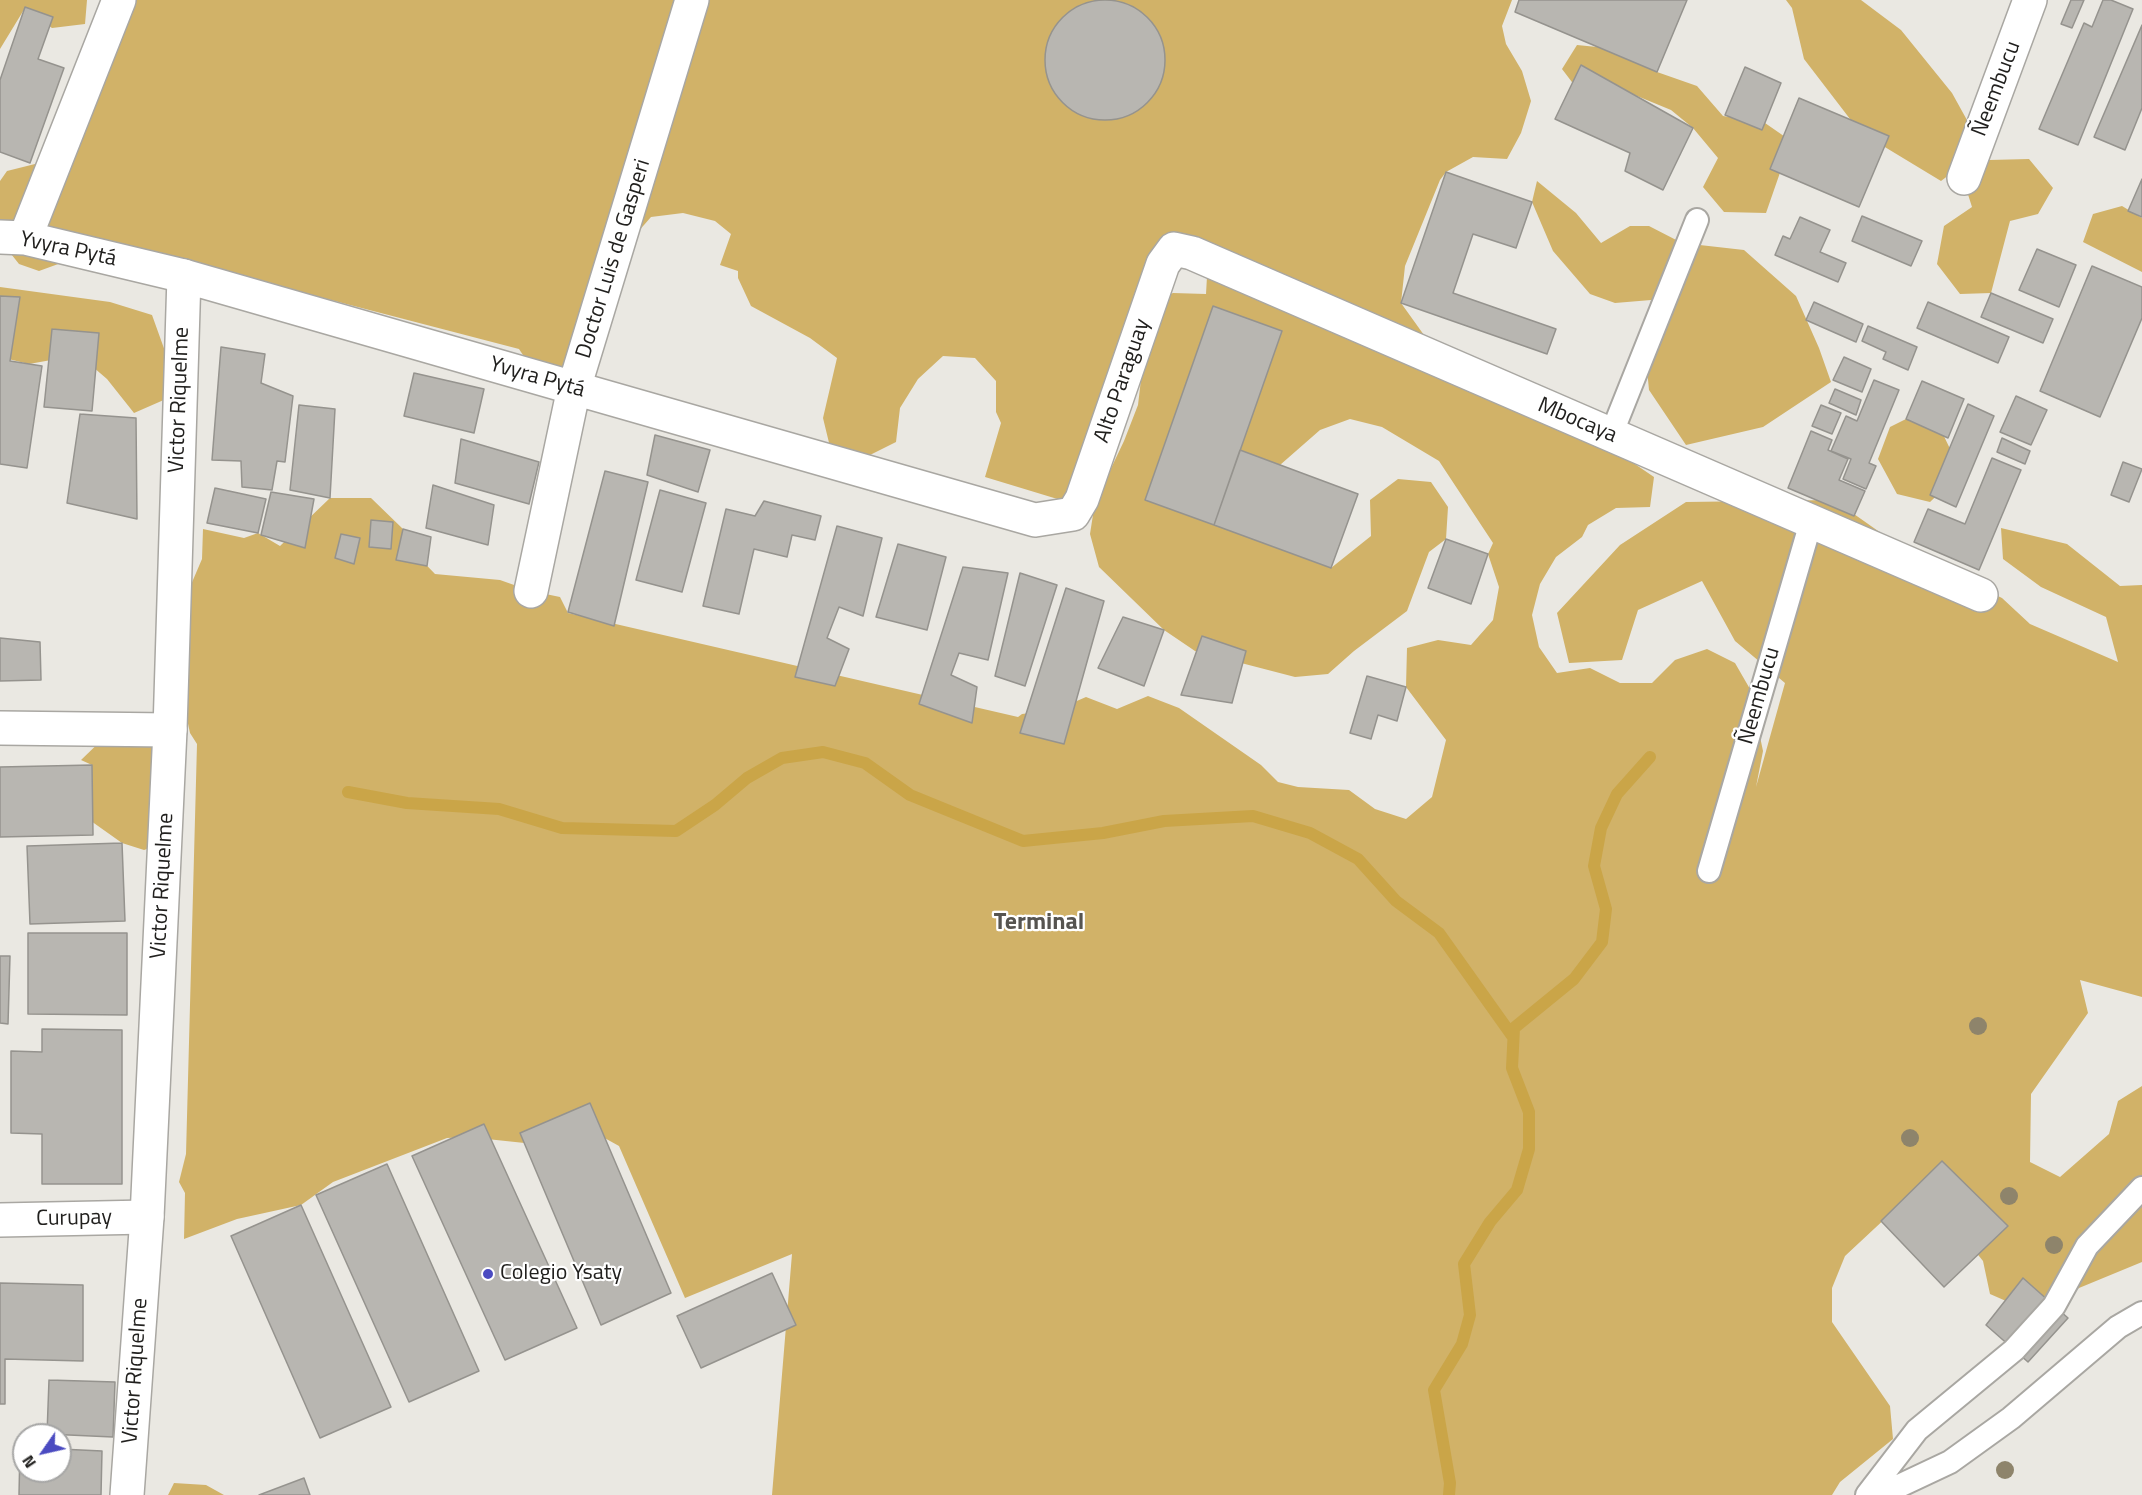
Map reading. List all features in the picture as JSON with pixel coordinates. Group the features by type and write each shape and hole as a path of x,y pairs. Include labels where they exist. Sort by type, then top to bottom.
{"street":[{"path":"12,238 119,0"},
{"name":"Doctor Luis de Gasperi","path":"531,591 574,388 692,0"},
{"name":"Ñeembucu","path":"1964,178 2030,0"},
{"name":"Yvyra Pytá","path":"12,238 184,276 1035,520 1073,514"},
{"name":"Mbocaya","path":"1174,249 1192,253 1980,595"},
{"name":"Alto Paraguay","path":"1073,514 1082,499 1163,264 1174,249"},
{"name":"Victor Riquelme","path":"127,1495 147,1217 170,730 184,276"},
{"path":"0,728 170,730"},
{"name":"Curupay","path":"0,1220 147,1217"}],"lane":[{"path":"1611,435 1697,220"},
{"name":"Ñeembucu","path":"1709,871 1810,522"},
{"path":"1867,1495 1917,1430 2014,1350 2054,1306 2087,1246 2142,1188"},
{"path":"1880,1495 1950,1462 2011,1418 2118,1327 2142,1313"}],"shaded area":[{"path":"0,0 87,0 85,24 52,28 25,8 0,49"},
{"path":"117,0 1512,0 1502,26 1506,44 1522,71 1531,101 1521,133 1507,159 1473,157 1446,172 1440,180 1405,266 1401,303 1434,349 1623,456 1654,477 1650,507 1616,508 1588,525 1582,537 1556,557 1540,584 1532,615 1539,647 1557,673 1590,668 1620,683 1652,683 1675,660 1707,649 1735,663 1750,689 1763,751 1756,787 1785,683 1735,641 1702,581 1638,610 1622,660 1569,663 1557,613 1620,545 1686,502 1834,500 1908,552 2002,598 2030,624 2118,662 2106,617 2041,587 2003,559 2001,528 2067,544 2120,586 2142,585 2142,997 2080,980 2088,1013 2031,1094 2030,1162 2060,1177 2109,1134 2118,1101 2142,1086 2142,1262 2079,1288 2054,1306 2022,1308 1990,1294 1983,1261 1963,1236 1904,1201 1845,1256 1832,1288 1832,1322 1890,1406 1893,1439 1840,1482 1832,1495 772,1495 792,1254 685,1298 619,1146 601,1136 534,1144 468,1137 447,1138 333,1182 301,1205 237,1219 184,1239 185,1193 179,1182 186,1154 197,744 190,733 183,700 187,594 202,559 203,529 244,538 258,533 280,546 330,498 371,498 403,529 406,544 435,574 500,580 531,591 560,597 568,613 1018,717 1022,714 1056,710 1086,697 1117,709 1148,696 1179,708 1261,765 1278,782 1298,787 1349,790 1375,809 1406,819 1432,797 1446,740 1406,687 1407,648 1438,640 1471,645 1493,620 1499,587 1488,554 1493,543 1439,461 1382,427 1350,419 1320,430 1272,472 1331,568 1371,536 1370,500 1398,479 1431,482 1448,507 1446,539 1429,552 1407,611 1328,674 1295,677 1195,651 1164,630 1099,567 1090,534 1095,502 1138,405 1142,371 1064,501 985,477 1001,423 996,412 996,381 975,358 943,356 918,379 900,408 896,442 862,459 831,451 823,418 837,358 810,338 751,306 738,278 738,271 720,265 731,234 715,221 683,213 651,217 630,241 568,362 558,370 537,376 519,349 89,237 72,259 39,271 19,264 0,240 0,181 7,171 39,163","holes":["1168,239 1208,259 1206,294 1173,293 1147,304"]},
{"path":"1786,0 1861,0 1901,30 1952,93 1983,149 1941,181 1860,132 1804,59 1792,8"},
{"path":"1577,45 1617,49 1657,72 1697,86 1723,116 1765,123 1791,141 1766,213 1724,212 1703,187 1718,158 1693,128 1671,110 1625,91 1578,90 1562,69"},
{"path":"2029,159 2053,188 2038,214 2010,221 1991,293 1960,294 1937,264 1944,226 1972,207 1965,185 1989,160"},
{"path":"1537,181 1576,213 1601,243 1630,226 1649,226 1682,243 1744,250 1796,296 1831,382 1763,427 1686,445 1649,390 1644,337 1651,300 1615,303 1590,294 1553,251 1532,202"},
{"path":"2122,206 2142,218 2142,272 2083,242 2093,214"},
{"path":"0,287 110,302 152,315 166,354 166,399 134,413 107,379 79,355 29,364 0,357"},
{"path":"1906,419 1941,430 1952,453 1956,477 1930,502 1897,494 1878,459 1890,427"},
{"path":"110,732 145,733 178,784 171,841 144,850 122,843 91,821 92,765 81,760"},
{"path":"174,1483 206,1485 224,1495 168,1495"}],"building":[{"path":"1105,0 1128,4 1148,17 1161,37 1165,60 1161,83 1148,103 1128,116 1105,120 1082,116 1062,103 1049,83 1045,60 1049,37 1062,17 1082,4"},
{"path":"1519,0 1687,0 1657,72 1515,12"},
{"path":"2071,0 2084,0 2072,28 2061,24"},
{"path":"2103,0 2111,0 2133,9 2078,145 2039,129 2084,23 2092,27"},
{"path":"25,7 53,17 38,59 64,68 30,163 0,152 0,80"},
{"path":"2142,25 2142,108 2125,150 2094,137"},
{"path":"1581,65 1693,128 1663,190 1625,171 1630,153 1555,119"},
{"path":"1745,67 1781,83 1762,130 1725,115"},
{"path":"1799,98 1889,136 1859,207 1770,169"},
{"path":"1446,172 1532,202 1516,248 1473,234 1453,293 1556,329 1547,354 1401,303"},
{"path":"2142,179 2142,217 2128,211"},
{"path":"1862,216 1922,241 1911,266 1852,241"},
{"path":"1800,217 1830,230 1820,252 1846,263 1838,282 1775,255 1783,236 1790,239"},
{"path":"2037,249 2076,265 2059,307 2019,290"},
{"path":"2092,266 2142,287 2142,318 2100,417 2040,391"},
{"path":"1991,293 2053,319 2043,343 1981,317"},
{"path":"0,296 20,297 10,361 42,366 27,468 0,464"},
{"path":"1814,302 1863,324 1856,342 1806,320"},
{"path":"1928,302 2009,337 1998,363 1917,328"},
{"path":"1213,306 1282,331 1214,525 1145,500"},
{"path":"1868,326 1917,347 1908,370 1883,359 1886,352 1862,341"},
{"path":"52,329 99,333 92,411 44,407"},
{"path":"221,347 265,354 261,383 293,396 285,462 277,461 272,490 242,487 241,461 212,460"},
{"path":"1844,357 1871,369 1862,392 1833,380"},
{"path":"414,373 484,389 474,433 404,416"},
{"path":"1874,380 1899,390 1869,463 1876,466 1866,489 1843,479 1851,459 1831,451 1846,416 1857,421"},
{"path":"1922,381 1964,399 1948,438 1906,419"},
{"path":"1835,389 1861,400 1856,415 1829,403"},
{"path":"2016,396 2047,410 2031,445 2000,432"},
{"path":"1968,404 1994,416 1956,507 1930,495"},
{"path":"299,405 335,409 330,498 290,490"},
{"path":"1821,405 1841,413 1832,434 1812,426"},
{"path":"80,414 136,418 137,519 67,503"},
{"path":"1811,431 1832,440 1828,450 1848,459 1839,480 1865,491 1854,516 1788,488"},
{"path":"655,435 710,450 698,492 647,475"},
{"path":"2002,438 2030,451 2025,464 1997,452"},
{"path":"461,439 539,462 529,504 455,483"},
{"path":"1240,450 1358,494 1331,568 1214,525"},
{"path":"1992,458 2021,470 1979,570 1914,542 1928,509 1965,524"},
{"path":"2123,462 2142,469 2129,502 2111,495"},
{"path":"605,471 648,482 614,626 568,612"},
{"path":"433,485 494,505 488,545 426,528"},
{"path":"215,488 266,499 258,533 207,523"},
{"path":"660,490 706,503 682,592 636,580"},
{"path":"271,492 314,499 305,548 261,535"},
{"path":"764,501 821,516 815,540 792,535 787,557 754,549 739,614 703,606 726,509 755,516"},
{"path":"371,520 393,522 391,549 369,547"},
{"path":"837,526 882,538 863,616 839,607 827,638 849,649 835,686 795,677"},
{"path":"403,529 431,537 427,566 396,560"},
{"path":"341,534 360,538 354,564 335,558"},
{"path":"1446,539 1488,554 1471,604 1428,588"},
{"path":"898,544 946,557 927,630 876,617"},
{"path":"963,567 1008,573 988,660 959,653 951,675 977,687 972,723 919,704"},
{"path":"1020,573 1057,585 1025,686 995,676"},
{"path":"1066,588 1104,601 1064,744 1020,733"},
{"path":"1123,617 1164,630 1144,686 1098,668"},
{"path":"1202,636 1246,651 1232,703 1181,695"},
{"path":"0,638 40,642 41,680 0,681"},
{"path":"1367,676 1406,687 1397,721 1378,715 1371,739 1350,733"},
{"path":"92,765 93,835 0,837 0,767"},
{"path":"122,843 125,921 30,924 27,846"},
{"path":"28,933 127,933 127,1015 28,1014"},
{"path":"0,956 10,956 8,1024 0,1023"},
{"path":"42,1029 122,1030 122,1184 42,1184 42,1134 11,1133 11,1051 42,1052"},
{"path":"590,1103 671,1293 601,1325 520,1133"},
{"path":"484,1124 577,1328 505,1360 412,1156"},
{"path":"1942,1161 2008,1226 1944,1287 1881,1221"},
{"path":"387,1164 479,1371 409,1402 316,1195"},
{"path":"301,1205 391,1407 320,1438 231,1236"},
{"path":"772,1273 796,1325 701,1368 677,1316"},
{"path":"2023,1278 2068,1318 2028,1362 1986,1325"},
{"path":"0,1283 83,1285 83,1361 5,1359 5,1404 0,1404"},
{"path":"49,1380 115,1382 113,1437 72,1435 72,1423 47,1423"},
{"path":"72,1450 102,1451 101,1495 19,1495 19,1483 72,1483"},
{"path":"304,1478 310,1495 259,1495"}],"waterway":[{"path":"348,792 407,803 499,809 562,828 676,831 715,805 747,778 782,758 823,752 865,763 910,795 1023,841 1103,833 1164,821 1253,816 1310,833 1358,859 1396,901 1439,933 1513,1037"},
{"path":"1449,1495 1450,1483 1434,1390 1462,1344 1470,1315 1464,1264 1490,1222 1517,1190 1529,1149 1529,1112 1512,1068 1514,1028 1574,979 1602,942 1606,909 1594,866 1601,828 1617,794 1650,757"}],"place":[{"name":"Colegio Ysaty","path":"488,1274"}],"district":[{"name":"Terminal","path":"1039,923"}]}
